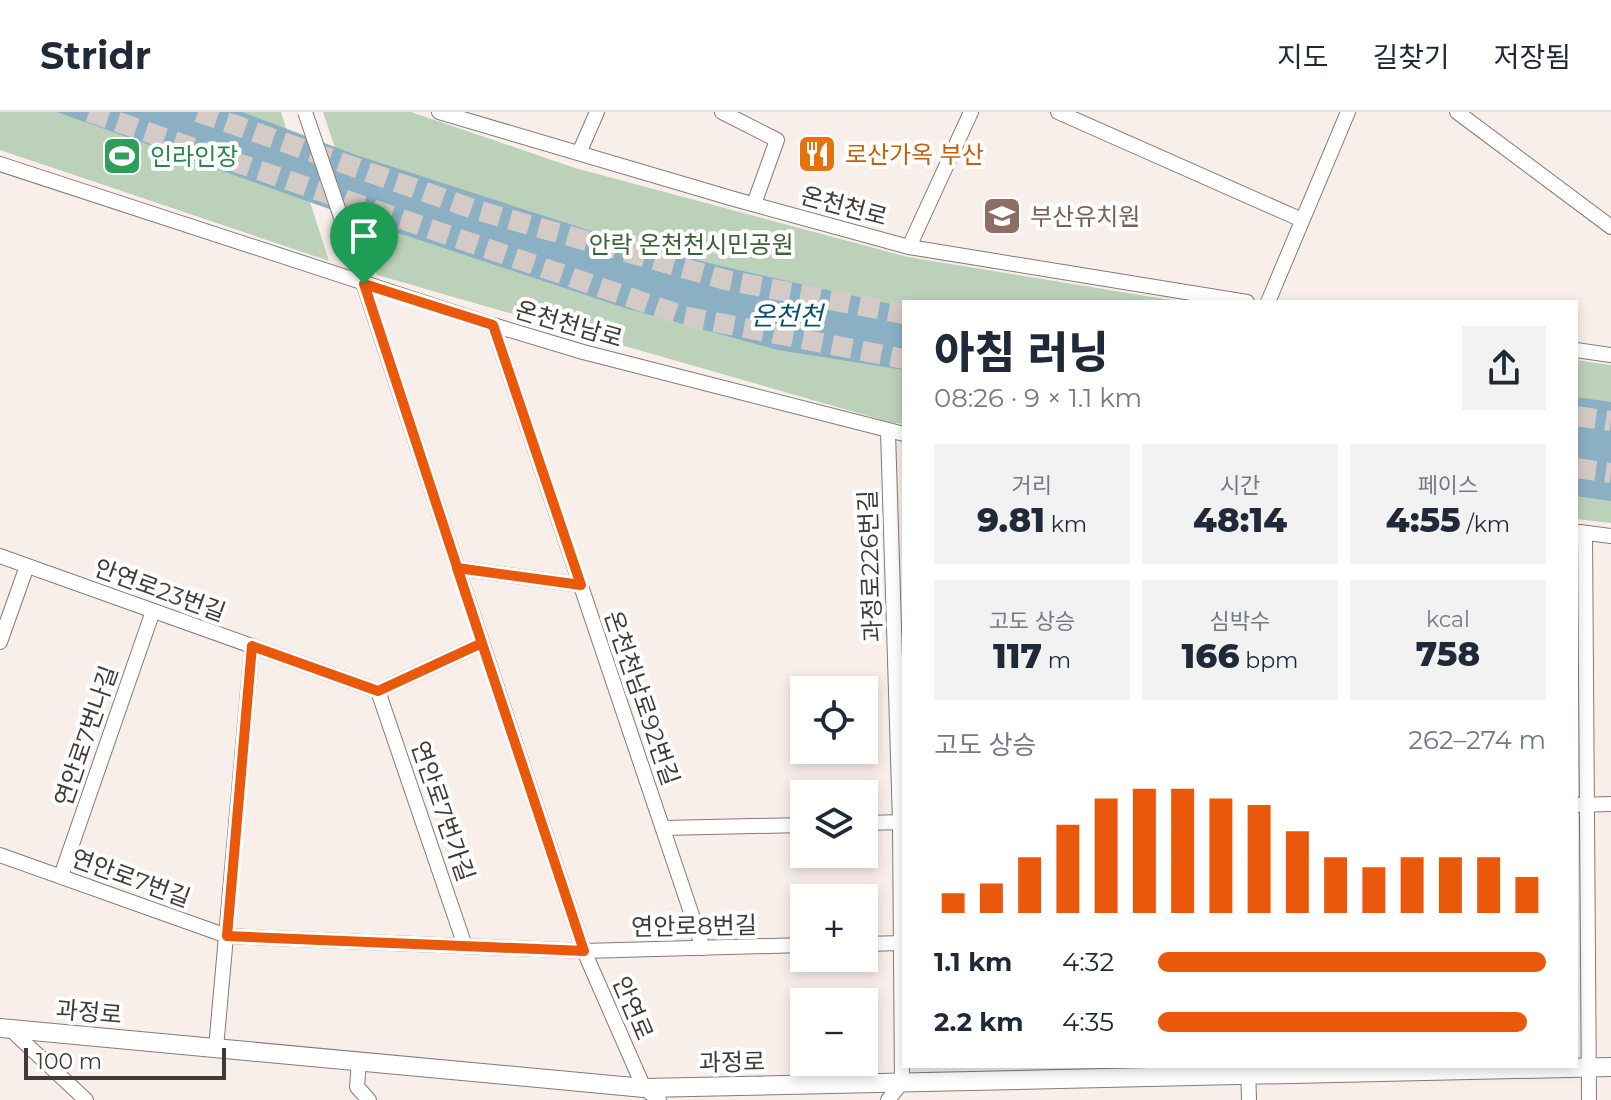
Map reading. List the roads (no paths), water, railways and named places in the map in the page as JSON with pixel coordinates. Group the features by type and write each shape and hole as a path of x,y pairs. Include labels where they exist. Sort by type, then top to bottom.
{"main road":[{"name":"과정로","path":"5,1028 644,1088 1248,1070 1475,1068"},
{"name":"과정로","path":"1578,1067 1611,1067"}],"street":[{"name":"안연로","path":"305,112 584,951 644,1088"},
{"name":"온천천로","path":"439,112 483,119 579,153 909,247 1235,300"},
{"path":"579,153 597,112"},
{"path":"722,112 777,140 754,204"},
{"path":"909,247 971,112"},
{"path":"1058,112 1302,220"},
{"path":"1269,300 1348,112"},
{"path":"1457,112 1611,227"},
{"name":"온천천남로","path":"0,164 493,325 902,434"},
{"name":"온천천남로92번길","path":"493,325 703,948"},
{"path":"1578,350 1611,355"},
{"name":"과정로226번길","path":"888,432 902,822 902,1082"},
{"path":"1589,1100 1582,926 1581,532 1611,536"},
{"name":"안연로23번길","path":"0,556 378,691"},
{"path":"0,642 27,566"},
{"path":"457,568 581,585"},
{"name":"연안로7번나길","path":"61,876 153,611"},
{"path":"378,691 482,643"},
{"path":"216,1048 252,646"},
{"name":"연안로7번가길","path":"378,691 465,946"},
{"path":"1582,805 1611,804"},
{"path":"878,823 902,822"},
{"path":"663,828 790,825"},
{"name":"연안로7번길","path":"0,855 227,936 584,951"},
{"path":"878,944 902,943"},
{"name":"연안로8번길","path":"584,951 790,945"},
{"path":"5,1028 86,1100"},
{"path":"359,1061 357,1087 369,1100"},
{"path":"1248,1070 1249,1100"},
{"path":"888,1100 902,1082"},
{"path":"644,1088 659,1100"}],"water":[{"name":"온천천","path":"57,112 242,112 359,156 622,241 902,307 902,370 778,350 628,309 377,226"},
{"path":"1578,397 1611,402 1611,501 1578,496"}],"tunnel":[{"path":"89,112 684,316 902,359"},
{"path":"198,112 476,210 726,280 902,314"},
{"path":"1578,416 1611,421"},
{"path":"1578,468 1611,473"}],"place":[{"name":"로산가옥 부산","path":"817,154"},
{"name":"인라인장","path":"122,156"},
{"name":"부산유치원","path":"1002,216"}],"park label":[{"name":"안락 온천천시민공원","path":"691,244"}]}
